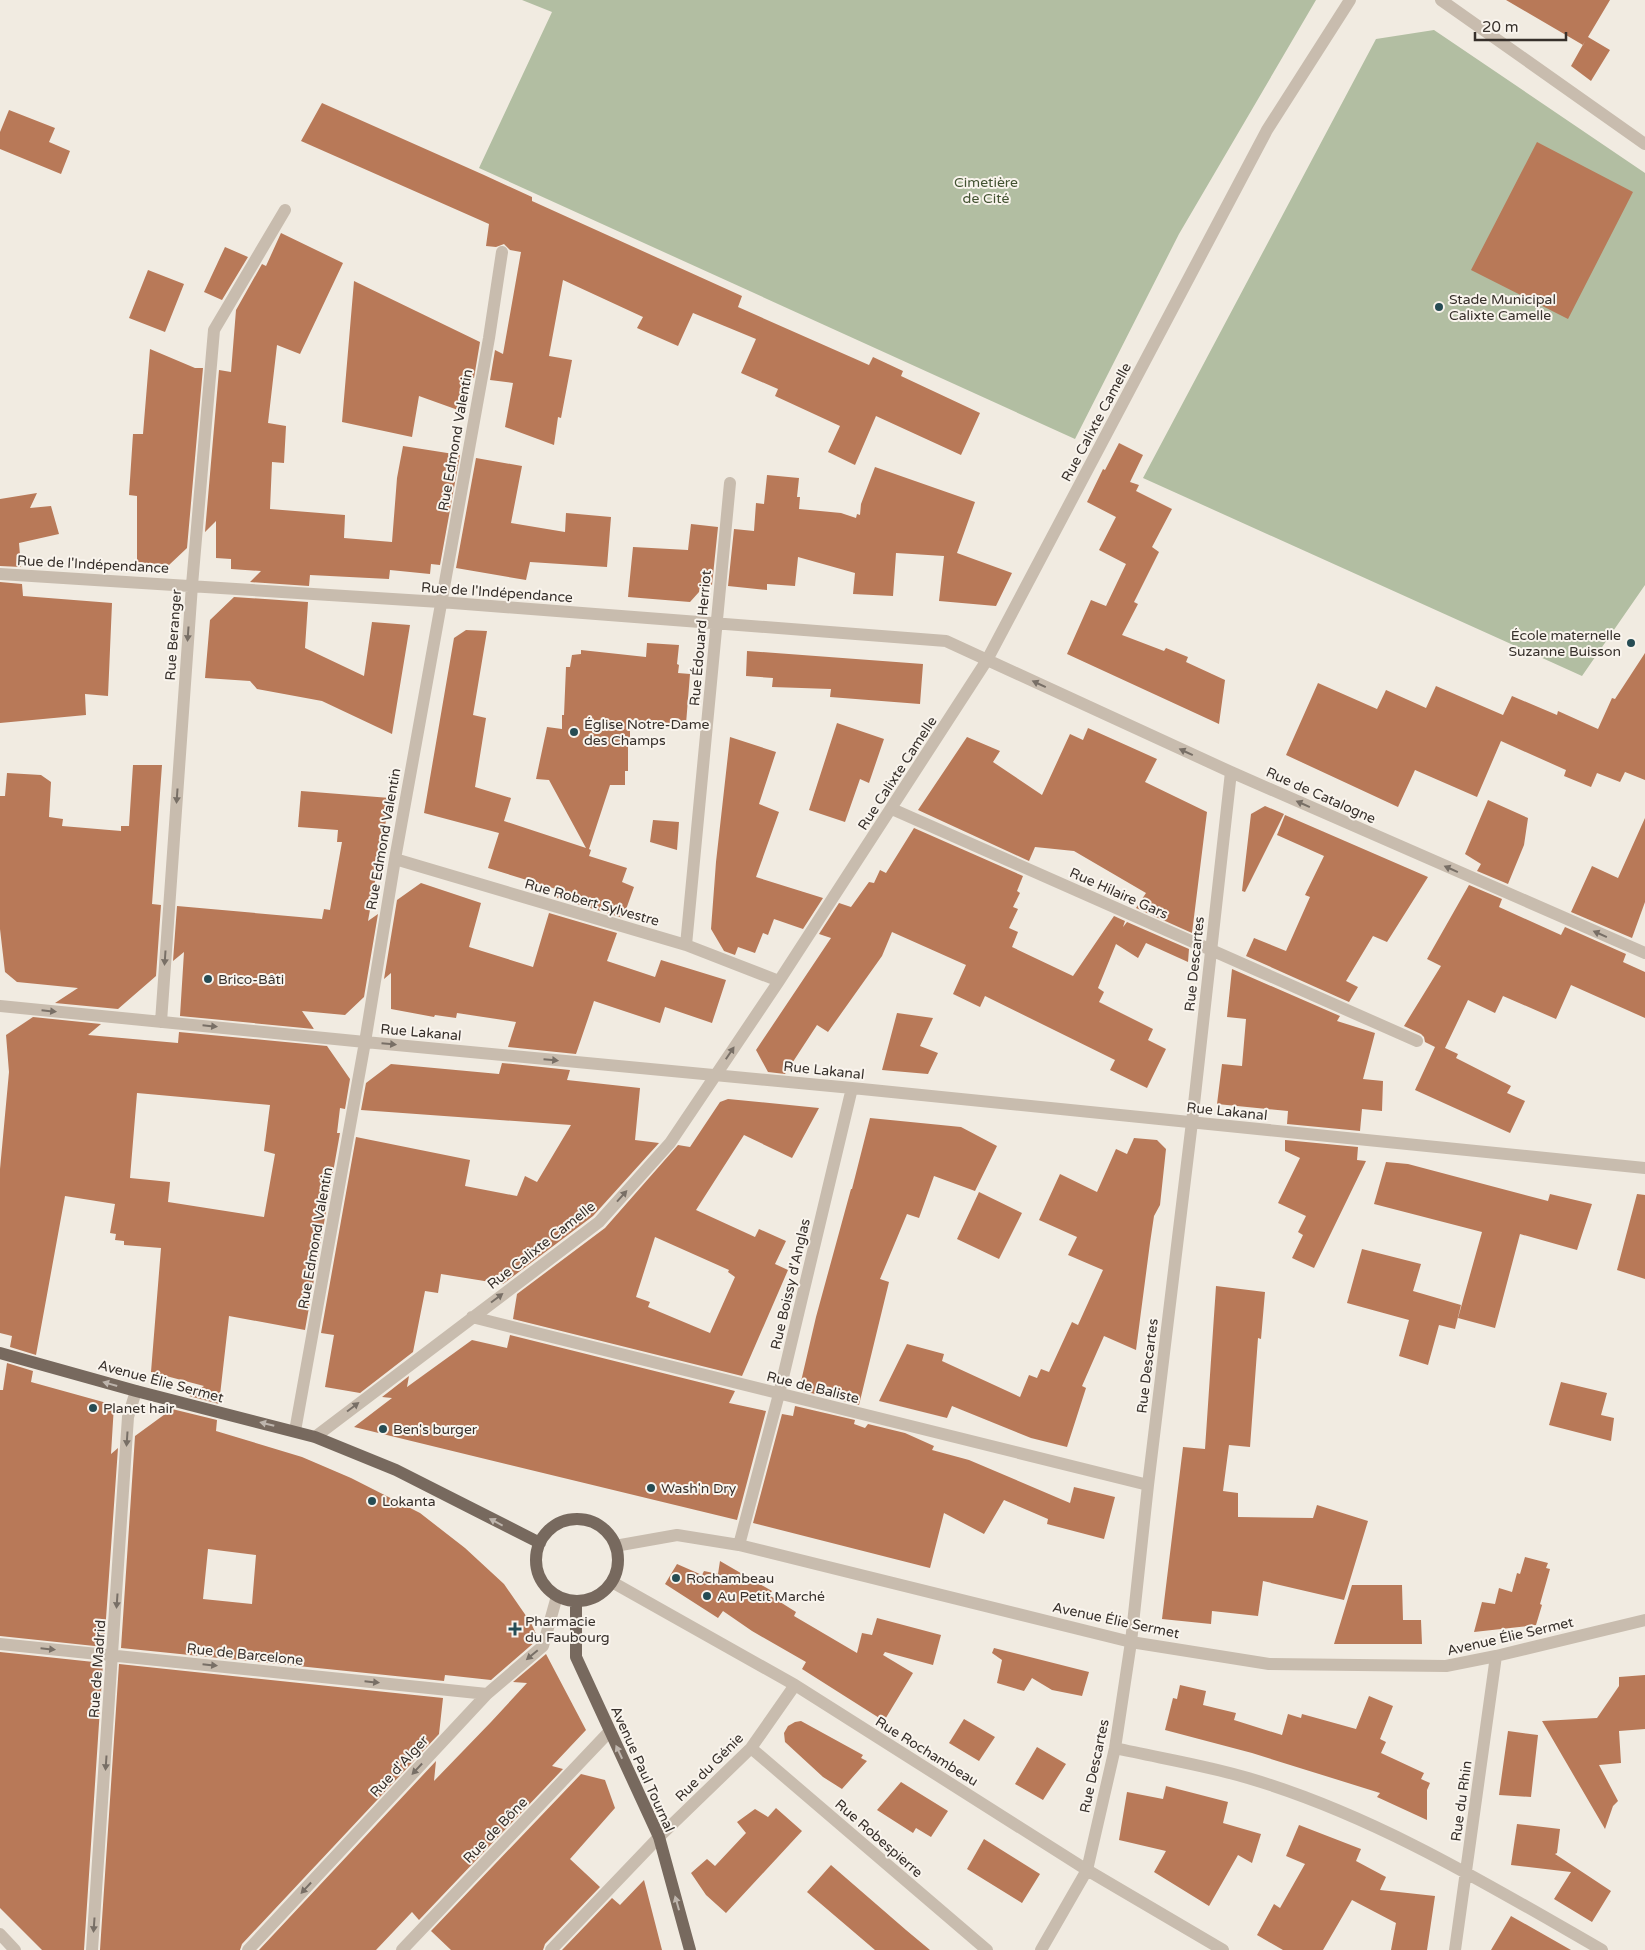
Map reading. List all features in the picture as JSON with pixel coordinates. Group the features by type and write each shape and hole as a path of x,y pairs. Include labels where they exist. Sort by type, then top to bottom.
{"main road":[{"name":"Avenue Élie Sermet","path":"0,1353 136,1391 314,1437"},
{"path":"314,1437 396,1470 540,1543"},
{"path":"572,1519 586,1520 599,1526 609,1535 615,1546 618,1558 612,1582 602,1592 590,1599 576,1601 557,1596 547,1588 540,1578 536,1567 536,1555 540,1543 548,1532 559,1523 572,1519"},
{"name":"Avenue Paul Tournal","path":"576,1601 576,1657 658,1837 690,1950"}],"street":[{"name":"Rue Calixte Camelle","path":"314,1437 599,1222 670,1142 892,810 987,660 1267,130 1350,0"},
{"path":"1441,0 1645,144"},
{"name":"Rue Beranger","path":"161,1022 192,585 214,330 285,210"},
{"name":"Rue Edmond Valentin","path":"295,1431 365,1042 394,859 502,252"},
{"name":"Rue Édouard Herriot","path":"686,946 730,483"},
{"name":"Rue de l'Indépendance","path":"0,574 440,602 946,641 987,660"},
{"name":"Rue de Catalogne","path":"987,660 1231,772 1645,954"},
{"name":"Rue Descartes","path":"1041,1950 1086,1870 1115,1748 1131,1642 1231,772"},
{"name":"Rue Hilaire Gars","path":"892,810 1417,1041"},
{"name":"Rue Robert Sylvestre","path":"394,859 686,946 779,981"},
{"name":"Rue Lakanal","path":"0,1006 852,1088 1645,1168"},
{"name":"Rue Boissy d'Anglas","path":"739,1545 779,1394 852,1088"},
{"name":"Rue de Baliste","path":"472,1317 1148,1485"},
{"name":"Rue de Madrid","path":"92,1950 128,1417 136,1391"},
{"name":"Avenue Élie Sermet","path":"615,1546 677,1534 739,1545 1131,1642 1269,1664 1446,1666 1496,1656 1645,1620"},
{"name":"Rue Rochambeau","path":"612,1582 795,1685 1086,1870 1223,1950"},
{"name":"Rue d'Alger","path":"248,1950 487,1694 544,1646 557,1596"},
{"name":"Rue de Barcelone","path":"0,1644 487,1694"},
{"name":"Rue du Rhin","path":"1455,1950 1496,1656"},
{"name":"Rue du Génie","path":"551,1950 658,1837 751,1748 795,1685"},
{"name":"Rue de Bône","path":"402,1950 610,1731"},
{"name":"Rue Robespierre","path":"751,1748 988,1950"},
{"path":"1115,1748 1248,1778 1340,1811 1466,1871 1602,1950"},
{"path":"0,1934 15,1950"}],"green space":[{"name":"Cimetière de Cité","path":"522,0 1316,0 1179,234 1075,439 479,168 552,12"},
{"name":"Stade Municipal Calixte Camelle","path":"1434,30 1645,173 1645,585 1582,676 1143,478 1376,39"}],"building":[{"path":"1506,0 1610,0 1588,37 1610,50 1591,81 1571,66 1583,45"},
{"path":"322,103 532,197 532,201 742,296 738,307 869,365 873,357 903,371 901,376 980,413 961,455 876,416 855,465 828,452 840,426 775,396 778,389 741,373 756,339 693,313 678,346 637,328 643,317 563,280 549,356 572,360 561,418 558,417 554,445 505,427 513,383 490,380 495,350 503,354 521,252 510,250 504,244 496,247 486,246 489,224 301,141"},
{"path":"9,110 55,128 49,142 70,151 61,174 0,149 0,132"},
{"path":"1537,142 1633,192 1568,319 1471,270"},
{"path":"281,233 343,263 300,354 277,345 268,423 286,426 284,463 272,462 270,509 345,515 344,538 392,542 397,478 403,446 460,455 440,565 431,564 430,574 390,570 389,579 310,575 309,586 250,582 261,571 231,569 231,559 216,558 216,521 205,532 219,370 231,372 236,310 262,264 266,266"},
{"path":"225,247 248,257 222,300 204,292"},
{"path":"148,270 184,284 165,332 129,318"},
{"path":"354,281 480,342 474,378 464,376 458,410 419,396 412,437 342,422"},
{"path":"150,349 195,368 203,368 187,548 169,565 137,562 137,496 129,495 133,434 143,434"},
{"path":"1119,443 1143,455 1130,482 1139,485 1136,491 1172,509 1152,547 1159,552 1134,602 1138,604 1122,635 1164,651 1166,648 1188,657 1186,662 1225,680 1219,724 1067,654 1091,600 1106,606 1126,564 1099,550 1116,517 1087,502 1103,469 1105,470"},
{"path":"476,458 522,466 511,523 565,532 566,513 611,517 607,567 530,562 526,580 456,568"},
{"path":"875,467 975,502 957,553 1012,573 996,606 939,601 944,556 896,553 893,596 853,594 855,573 798,557 795,586 767,584 767,590 728,586 734,529 754,531 756,503 764,504 767,475 799,478 797,497 800,497 799,509 841,513 856,518 857,514 860,515 861,504"},
{"path":"37,493 30,508 51,506 59,534 19,543 21,567 0,566 0,499"},
{"path":"691,524 718,527 712,585 700,584 699,592 690,602 628,597 633,547 688,550"},
{"path":"0,582 22,584 23,596 112,603 108,696 85,694 86,715 0,723"},
{"path":"234,597 308,602 305,648 364,676 372,622 410,625 392,734 322,701 257,689 250,681 205,678 210,620"},
{"path":"466,630 487,631 473,715 486,718 475,787 511,798 504,821 586,848 549,780 536,779 547,727 562,729 566,667 570,667 572,655 581,654 581,650 646,657 647,643 679,645 678,673 690,674 686,724 630,720 628,771 625,771 625,785 610,785 589,849 591,850 589,856 627,868 622,882 634,887 623,918 554,897 556,889 488,868 499,833 424,813 454,638"},
{"path":"747,651 923,664 920,704 830,697 831,689 772,687 773,678 746,676"},
{"path":"1645,653 1645,780 1625,772 1620,782 1597,773 1591,787 1564,776 1566,770 1501,741 1477,797 1415,770 1398,807 1286,755 1318,683 1377,709 1386,690 1426,708 1436,686 1503,715 1512,696 1557,715 1558,711 1598,729 1612,698 1615,699"},
{"path":"837,723 884,739 869,783 860,779 845,822 809,810"},
{"path":"1088,728 1157,759 1145,782 1207,812 1192,933 1136,908 1146,893 1074,851 1035,847 1029,861 918,810 967,737 1000,751 993,762 1042,795 1070,734 1083,740"},
{"path":"730,737 776,752 759,804 779,812 756,877 823,898 803,929 774,919 768,935 763,933 755,953 738,947 735,955 724,951 711,929 716,862"},
{"path":"133,765 162,765 152,904 161,905 156,976 118,1009 55,1003 78,988 17,982 5,972 0,929 0,796 5,796 7,773 41,775 51,782 49,817 63,819 62,826 121,831 121,826 129,826"},
{"path":"301,791 390,798 368,921 378,914 364,997 345,1015 302,1011 314,1029 180,1016 184,952 173,961 177,906 322,919 324,909 330,910 342,842 337,842 338,830 298,827"},
{"path":"1488,800 1528,818 1524,845 1508,884 1477,871 1481,864 1465,854"},
{"path":"1265,806 1284,814 1245,892 1242,891 1251,814"},
{"path":"1285,815 1428,877 1387,942 1373,936 1346,981 1358,987 1349,1002 1246,956 1254,938 1286,951 1310,897 1305,895 1324,856 1277,835"},
{"path":"1645,818 1645,902 1632,938 1571,912 1592,866 1618,878"},
{"path":"653,820 679,822 677,850 650,842"},
{"path":"914,828 1023,876 1017,891 1020,893 1013,907 1018,909 1009,928 1018,932 1012,947 1073,976 1114,916 1125,921 1123,927 1127,922 1189,949 1188,962 1146,943 1138,958 1116,944 1098,988 1104,992 1099,1002 1153,1029 1148,1040 1166,1049 1147,1088 1110,1070 1115,1060 985,996 980,1007 953,994 966,965 892,932 882,956 828,1032 817,1025 785,1074 768,1072 756,1050 831,938 819,934 839,903 851,907 869,882 874,883 880,870 886,873"},
{"path":"421,883 481,903 469,947 533,967 549,913 617,933 607,961 655,977 661,960 726,980 712,1023 665,1007 660,1023 594,1001 576,1054 508,1047 516,1022 457,1013 456,1018 435,1015 434,1017 391,1009 391,973 384,979 397,900"},
{"path":"1469,885 1502,899 1499,907 1561,935 1565,927 1626,954 1623,962 1645,972 1645,1018 1571,985 1556,1019 1503,996 1495,1013 1468,1000 1445,1048 1458,1054 1456,1058 1511,1086 1507,1093 1525,1101 1510,1133 1415,1090 1435,1047 1425,1042 1421,1034 1404,1026 1441,966 1427,959"},
{"path":"1232,969 1340,1016 1337,1021 1375,1033 1363,1079 1383,1081 1382,1111 1362,1109 1360,1131 1287,1124 1288,1111 1217,1104 1222,1064 1242,1066 1246,1019 1227,1017"},
{"path":"897,1013 933,1018 920,1046 938,1053 928,1074 882,1070"},
{"path":"33,1017 101,1024 88,1035 178,1043 179,1032 327,1046 350,1079 345,1109 340,1108 337,1133 340,1133 305,1330 229,1316 219,1404 189,1396 204,1386 151,1372 161,1248 124,1245 124,1241 115,1240 116,1234 110,1233 115,1204 65,1196 36,1355 10,1347 12,1336 0,1333 0,1169 9,1072 6,1035","holes":["137,1093 270,1105 264,1151 275,1154 264,1217 168,1202 170,1182 130,1178"]},
{"path":"502,1063 570,1070 567,1080 640,1088 635,1140 659,1143 593,1216 503,1284 441,1274 438,1293 425,1291 413,1352 360,1393 325,1387 334,1335 321,1333 356,1137 470,1160 465,1186 517,1196 525,1176 537,1182 571,1125 361,1110 366,1083 391,1064 499,1074"},
{"path":"728,1099 819,1108 792,1158 744,1135 696,1210 755,1237 759,1229 786,1241 775,1264 788,1270 742,1376 513,1319 517,1294 605,1228 678,1145 690,1147 720,1102","holes":["655,1237 729,1270 728,1272 735,1277 710,1333 648,1307 650,1302 636,1297"]},
{"path":"870,1118 961,1127 997,1146 975,1191 934,1176 919,1218 907,1214 880,1279 889,1282 859,1405 799,1390 816,1317"},
{"path":"1134,1138 1157,1140 1166,1149 1160,1205 1154,1216 1136,1350 1104,1336 1082,1386 1086,1388 1067,1447 1031,1438 952,1406 947,1418 879,1401 907,1344 944,1354 942,1361 1020,1397 1029,1375 1037,1378 1041,1369 1049,1372 1072,1322 1078,1325 1103,1270 1068,1255 1077,1237 1039,1220 1060,1174 1097,1192 1116,1149 1127,1154"},
{"path":"1285,1140 1358,1147 1357,1160 1366,1161 1314,1268 1292,1258 1303,1235 1298,1232 1306,1216 1278,1203 1300,1158 1285,1151"},
{"path":"1386,1162 1408,1164 1548,1201 1550,1194 1592,1204 1577,1250 1520,1234 1495,1328 1458,1318 1482,1232 1374,1204"},
{"path":"979,1192 1022,1213 999,1259 957,1239"},
{"path":"1637,1194 1645,1195 1645,1279 1617,1270"},
{"path":"1362,1249 1421,1264 1413,1291 1461,1305 1455,1329 1439,1325 1428,1365 1399,1356 1409,1320 1347,1303"},
{"path":"1216,1286 1265,1292 1261,1339 1258,1338 1250,1447 1229,1445 1223,1491 1238,1493 1238,1517 1313,1518 1317,1505 1368,1521 1344,1600 1263,1581 1258,1616 1212,1611 1211,1624 1162,1619 1183,1447 1205,1449"},
{"path":"510,1335 735,1391 729,1403 766,1411 737,1520 354,1427 392,1398 382,1397 409,1376 407,1387 472,1340 507,1348"},
{"path":"7,1363 33,1371 31,1382 114,1405 111,1454 118,1448 104,1647 0,1636 0,1390 3,1390"},
{"path":"1561,1382 1607,1393 1601,1415 1614,1418 1611,1441 1549,1425"},
{"path":"795,1406 855,1420 854,1424 865,1428 868,1424 905,1433 934,1446 932,1450 969,1460 1070,1503 1074,1487 1115,1497 1104,1539 1047,1524 1048,1519 1004,1500 984,1534 944,1513 930,1568 753,1523 782,1414 793,1416"},
{"path":"172,1409 217,1420 216,1431 302,1457 351,1478 420,1513 465,1548 504,1584 531,1623 537,1636 536,1641 491,1680 445,1675 444,1681 121,1648 135,1436","holes":["208,1549 256,1555 252,1604 203,1599"]},
{"path":"1525,1557 1548,1563 1546,1568 1550,1569 1536,1625 1474,1632 1482,1602 1495,1604 1499,1588 1512,1592 1517,1573 1520,1574"},
{"path":"720,1561 772,1591 769,1595 796,1612 794,1616 857,1653 862,1633 872,1635 877,1618 941,1635 933,1665 885,1652 883,1655 913,1673 884,1721 802,1669 806,1662 752,1631 723,1611 718,1618 665,1584 677,1564 702,1575 704,1571 718,1574"},
{"path":"1352,1585 1402,1585 1403,1620 1421,1620 1422,1644 1334,1644"},
{"path":"994,1648 1089,1672 1082,1696 1052,1690 1032,1678 1024,1691 997,1683 1002,1660 992,1653"},
{"path":"0,1652 103,1663 84,1950 42,1950 0,1908"},
{"path":"546,1654 586,1730 552,1766 563,1769 419,1920 412,1912 376,1950 259,1950 436,1761 434,1781 527,1683 513,1682"},
{"path":"119,1664 443,1698 439,1734 242,1944 240,1950 100,1950"},
{"path":"1645,1675 1645,1729 1619,1731 1621,1763 1599,1765 1618,1801 1613,1806 1605,1829 1542,1721 1597,1718 1619,1686 1619,1677"},
{"path":"1180,1685 1206,1691 1203,1705 1236,1713 1234,1720 1282,1735 1288,1714 1301,1718 1302,1714 1356,1729 1369,1696 1393,1706 1380,1739 1386,1742 1381,1753 1424,1773 1421,1779 1430,1783 1427,1790 1427,1820 1377,1797 1380,1793 1252,1753 1165,1730 1173,1698 1177,1699"},
{"path":"964,1719 995,1737 979,1761 949,1743"},
{"path":"801,1721 863,1755 861,1758 867,1761 842,1789 823,1777 785,1742 784,1733 788,1726"},
{"path":"1508,1731 1538,1735 1531,1797 1499,1795"},
{"path":"1037,1747 1066,1764 1043,1800 1015,1784"},
{"path":"581,1774 605,1780 615,1808 570,1859 600,1887 545,1944 543,1950 451,1950 431,1931"},
{"path":"901,1782 948,1811 931,1837 916,1828 913,1833 877,1810"},
{"path":"1166,1786 1228,1802 1223,1823 1261,1834 1252,1863 1238,1855 1209,1906 1154,1872 1166,1851 1119,1840 1127,1792 1163,1799"},
{"path":"776,1808 802,1831 726,1913 706,1895 691,1873 707,1859 715,1866 746,1833 737,1822 755,1809 768,1817"},
{"path":"1517,1824 1560,1829 1557,1853 1555,1854 1611,1891 1592,1922 1554,1899 1571,1872 1511,1865"},
{"path":"1299,1825 1361,1849 1356,1861 1386,1877 1380,1890 1435,1896 1427,1950 1391,1950 1396,1923 1352,1900 1323,1950 1283,1950 1257,1935 1274,1904 1280,1908 1305,1864 1286,1856"},
{"path":"984,1839 1040,1874 1022,1903 967,1869"},
{"path":"831,1865 930,1950 875,1950 807,1892"},
{"path":"644,1880 662,1950 562,1950 612,1898 620,1905"},
{"path":"1511,1916 1571,1950 1491,1950"}],"place":[{"name":"Stade Municipal Calixte Camelle","path":"1439,307"},
{"name":"École maternelle Suzanne Buisson","path":"1631,643"},
{"name":"Église Notre-Dame des Champs","path":"574,732"},
{"name":"Brico-Bâti","path":"208,979"},
{"name":"Planet hair","path":"93,1408"},
{"name":"Ben's burger","path":"383,1429"},
{"name":"Wash'n Dry","path":"651,1488"},
{"name":"Lokanta","path":"372,1501"},
{"name":"Rochambeau","path":"676,1578"},
{"name":"Au Petit Marché","path":"707,1596"},
{"name":"Pharmacie du Faubourg","path":"515,1629"}]}
